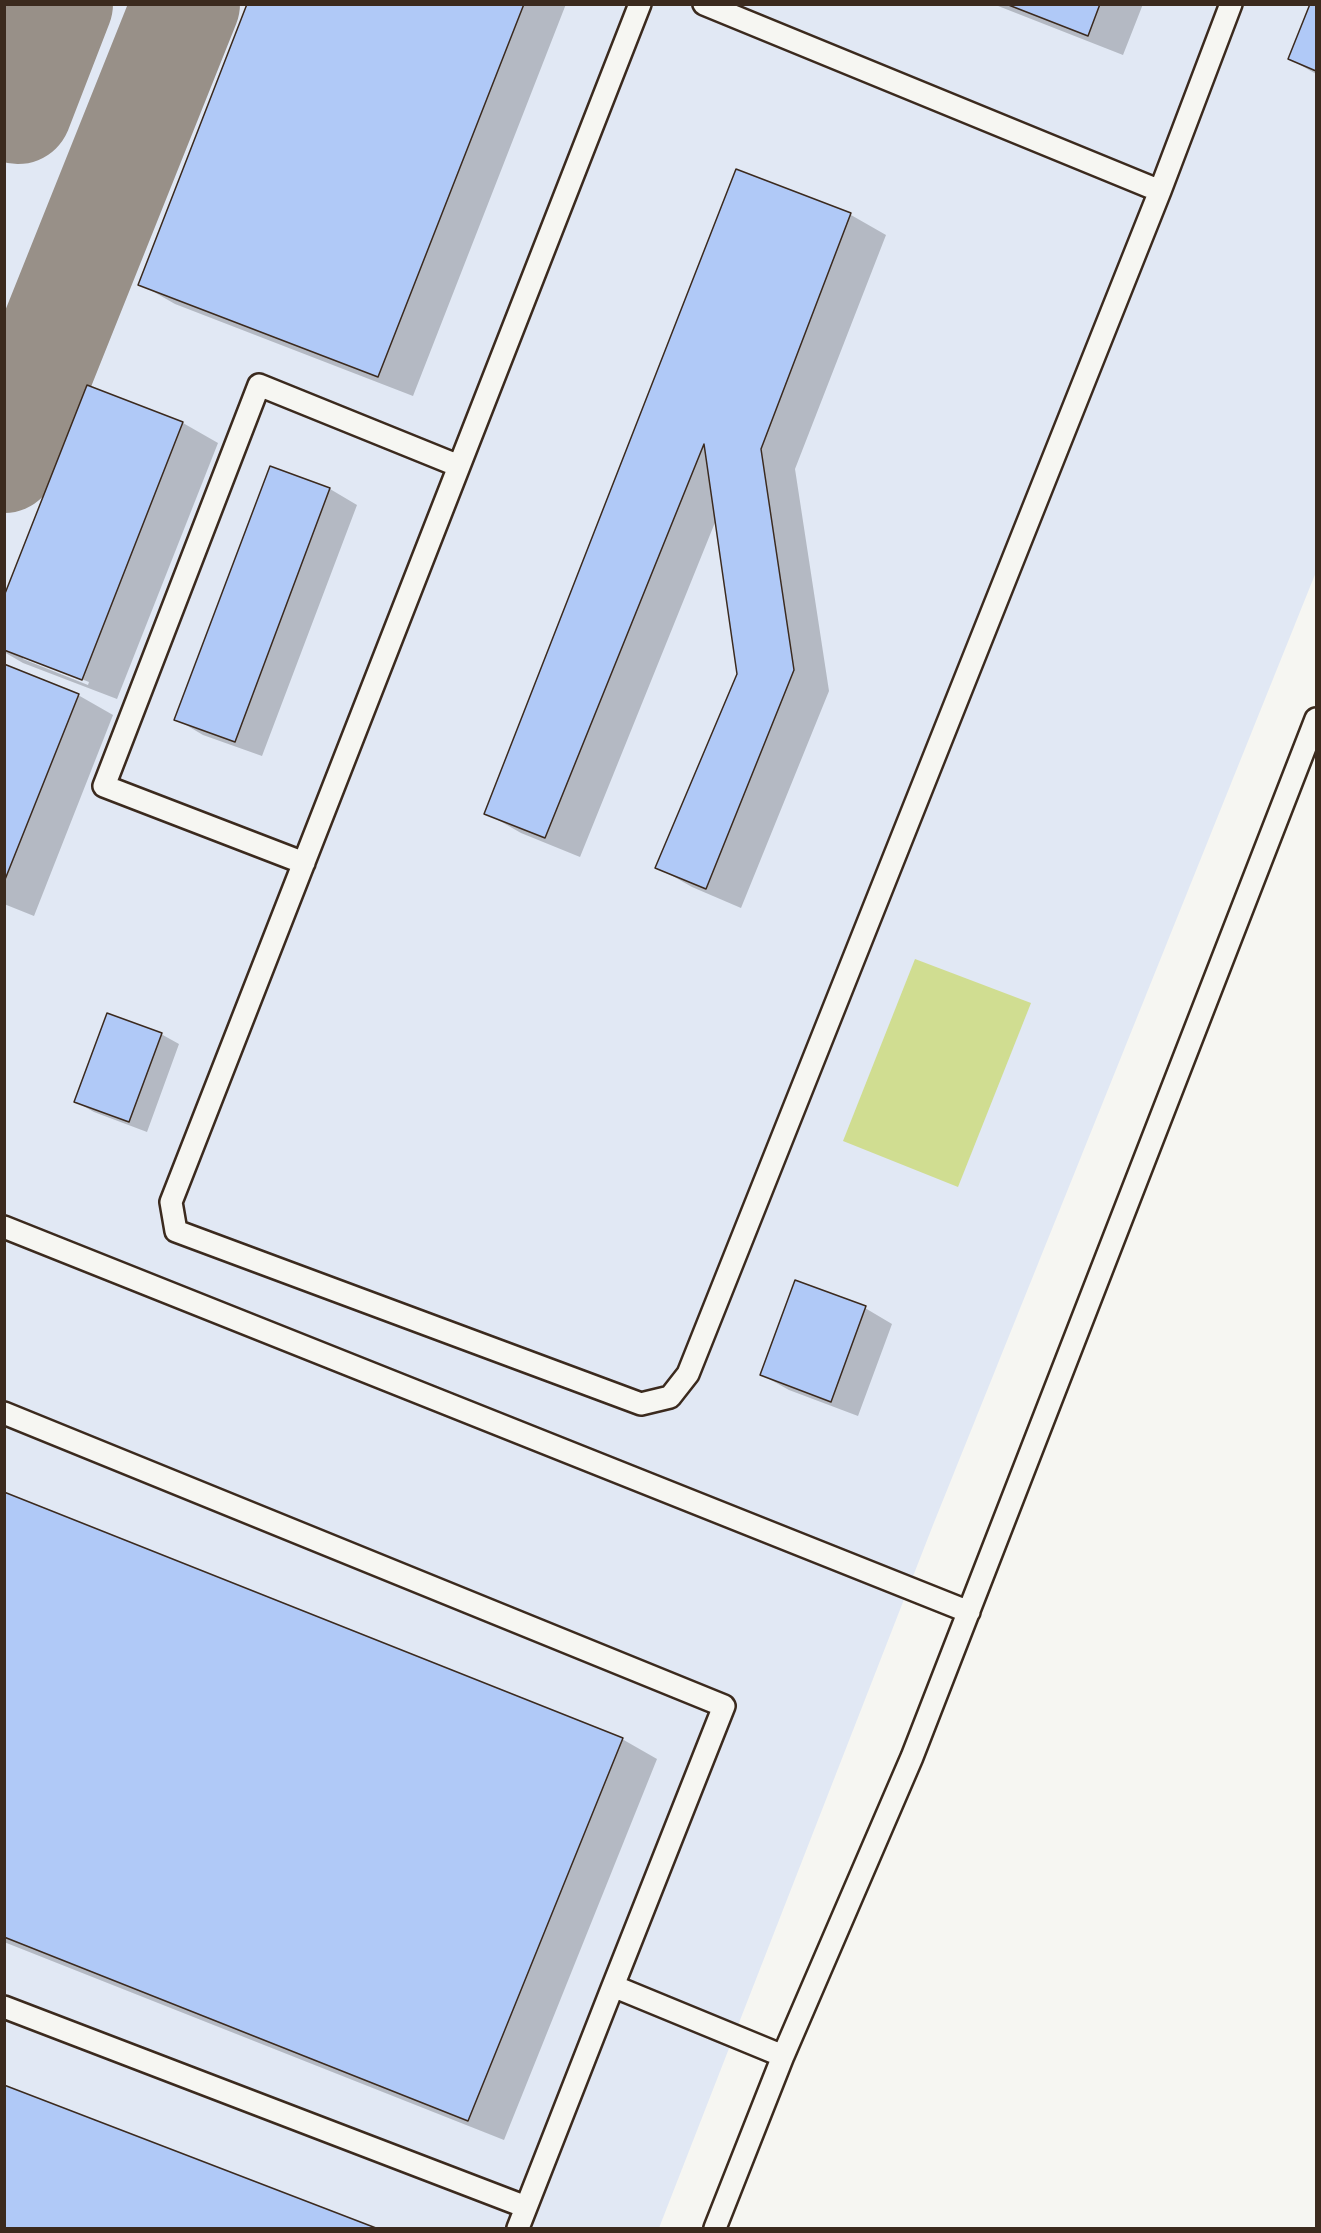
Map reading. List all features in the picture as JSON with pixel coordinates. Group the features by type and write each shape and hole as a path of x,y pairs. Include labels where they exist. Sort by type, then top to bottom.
{"lane":[{"path":"640,4 171,1202 176,1231 641,1404 670,1396 688,1374 1160,191 1231,4"},
{"path":"704,4 1160,191"},
{"path":"304,862 104,786 259,385 459,466"},
{"path":"715,2229 783,2056 912,1757 1317,719"},
{"path":"4,1227 969,1612"},
{"path":"4,1413 724,1706 518,2229"},
{"path":"613,1986 783,2056"},
{"path":"4,2007 526,2207"}],"shaded area":[{"path":"5,5 1316,5 1316,572 933,1525 659,2228 5,2228"}],"green space":[{"path":"915,959 1031,1003 958,1187 843,1141"}],"building":[{"path":"247,4 524,4 378,377 138,285"},
{"path":"1006,4 1100,4 1088,36"},
{"path":"1310,4 1316,4 1316,71 1288,59"},
{"path":"736,169 851,213 761,449 794,670 706,889 655,868 737,674 704,444 545,838 484,814"},
{"path":"87,385 183,422 82,680 4,650 4,596"},
{"path":"270,466 330,488 235,742 174,720"},
{"path":"4,664 79,694 4,882"},
{"path":"107,1013 162,1033 129,1122 74,1102"},
{"path":"795,1280 866,1306 831,1402 760,1375"},
{"path":"4,1492 623,1738 468,2121 4,1937"},
{"path":"4,2085 376,2228 4,2228"}],"taxiway":[{"path":"4,104 18,110 59,4"},
{"path":"4,459 186,4"}]}
